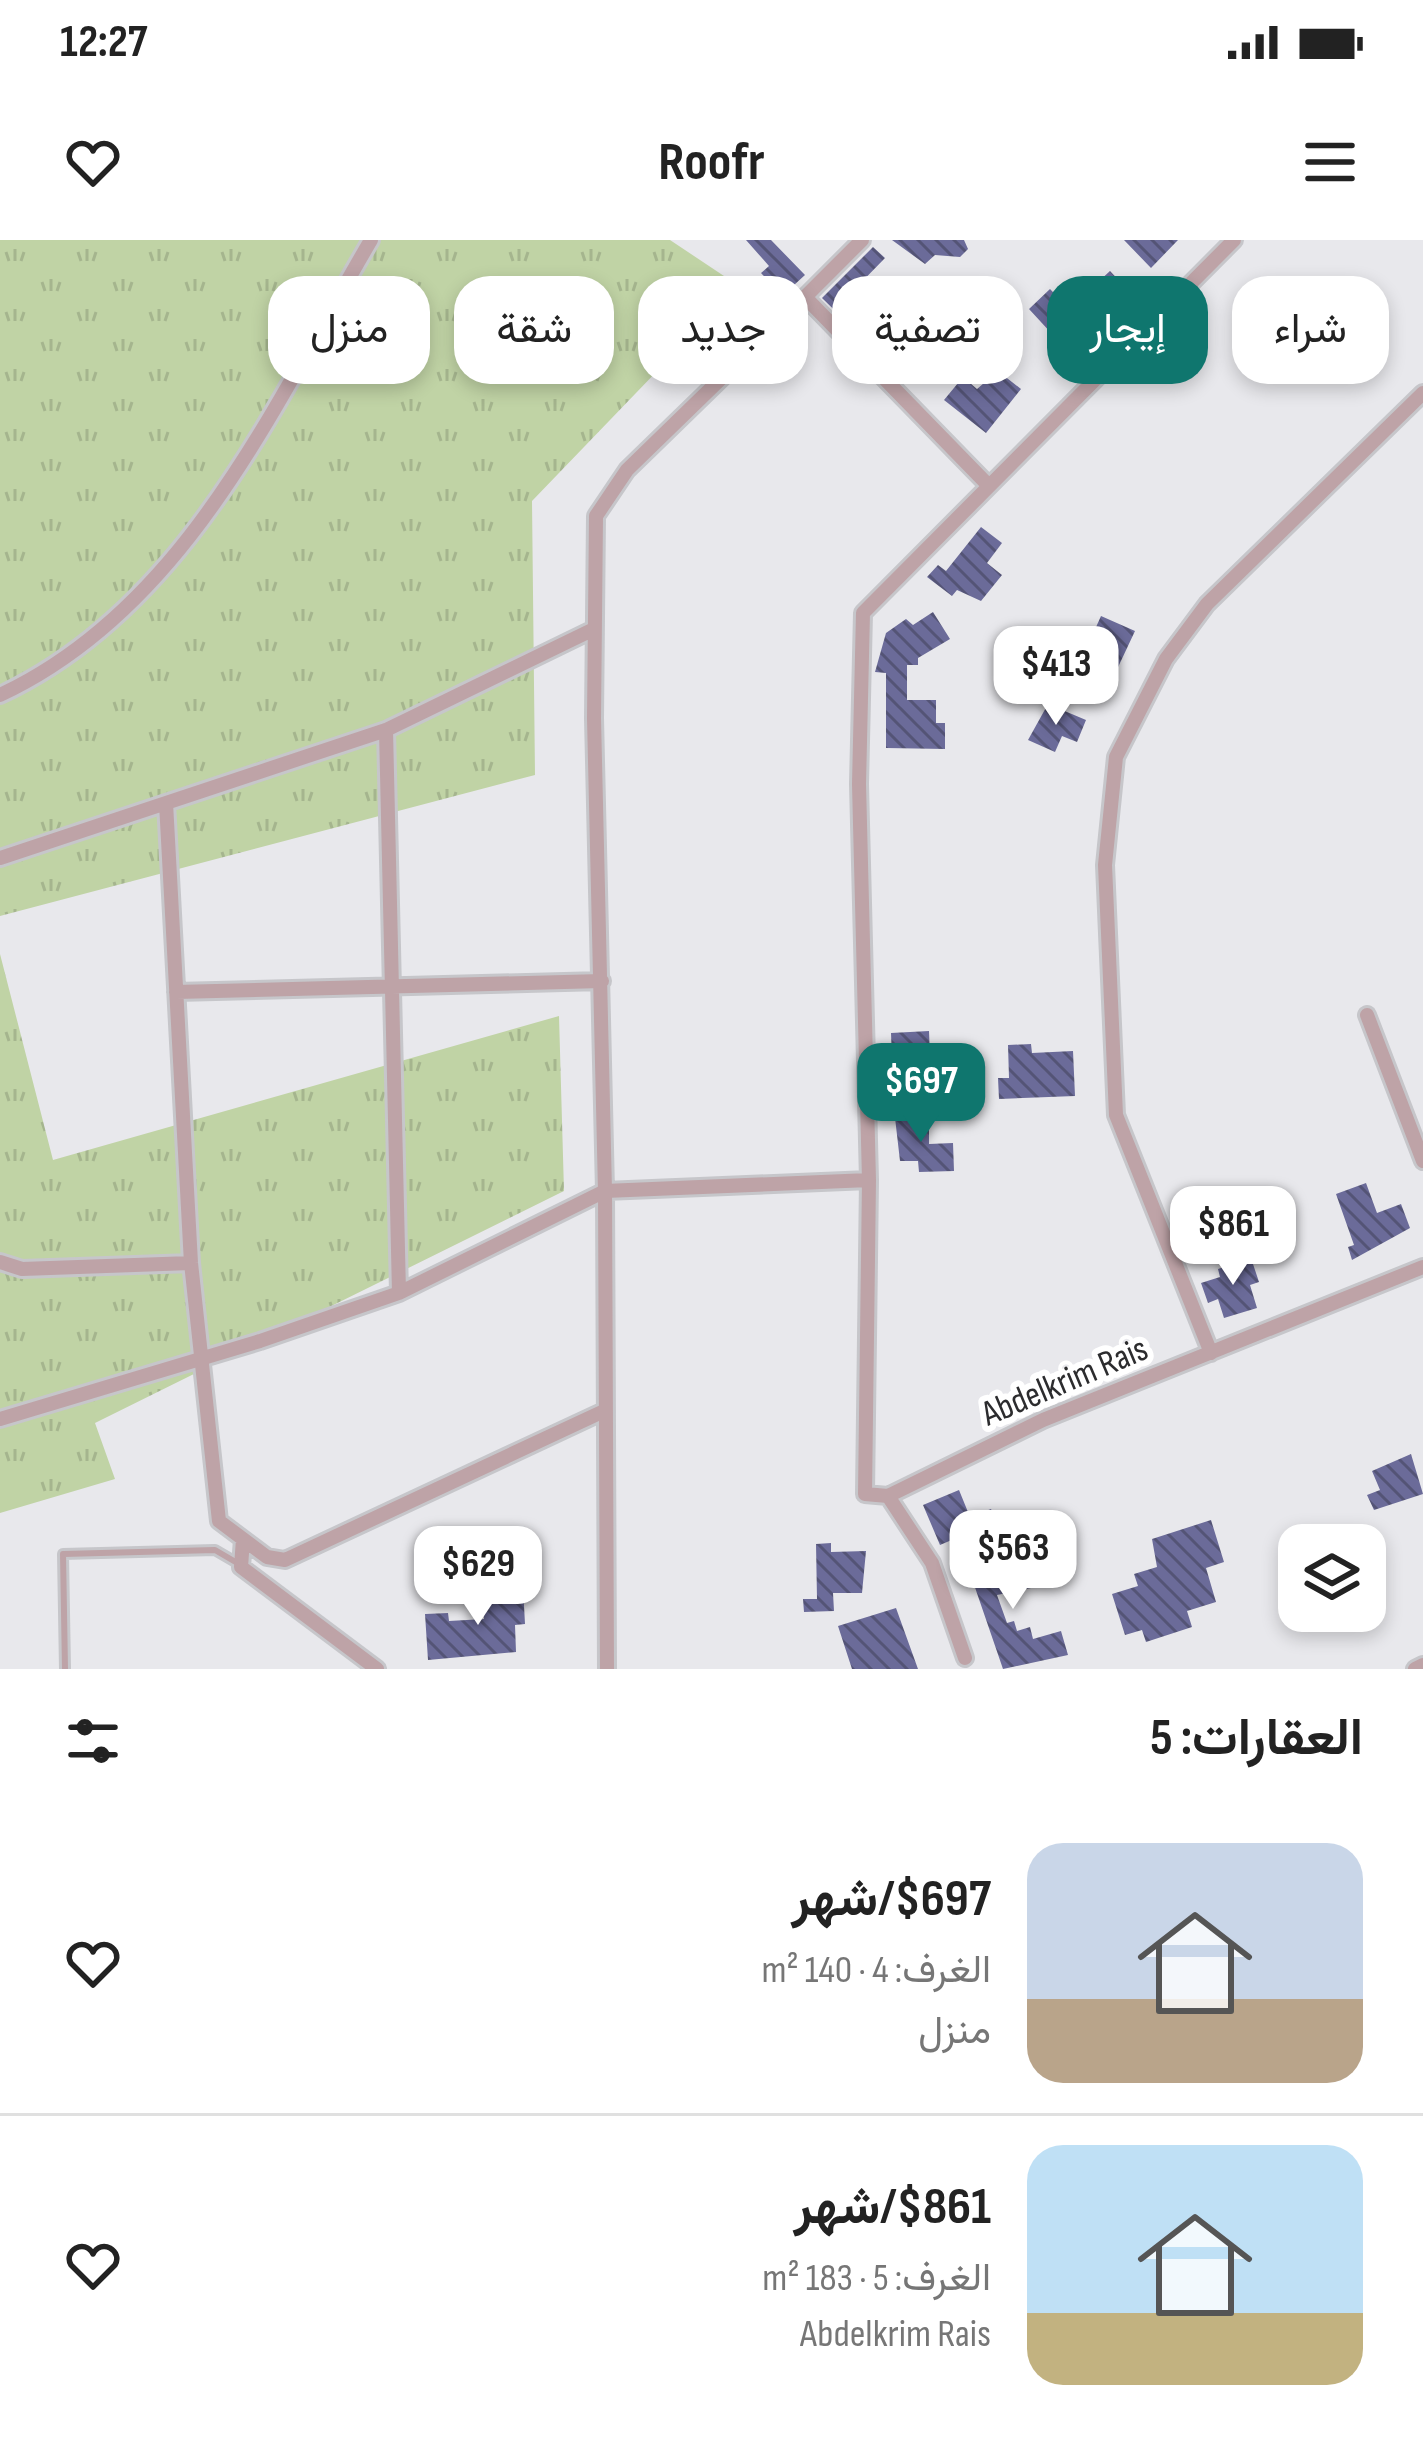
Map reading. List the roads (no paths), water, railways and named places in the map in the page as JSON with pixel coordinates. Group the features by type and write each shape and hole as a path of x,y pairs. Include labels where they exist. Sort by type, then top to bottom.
{"street":[{"path":"0,695 79,645 175,558 240,470 371,240"},
{"path":"808,294 862,240"},
{"path":"0,1418 399,1293 605,1191 868,1180 859,822 862,616 1234,240"},
{"path":"808,300 989,486"},
{"path":"607,1669 594,527 604,496 717,384"},
{"path":"1211,1352 1116,1115 1105,865 1116,757 1166,659 1207,604 1423,393"},
{"path":"0,858 386,730 594,629"},
{"path":"386,730 399,1293"},
{"path":"166,803 191,1262 219,1521 267,1557 286,1560 604,1412"},
{"path":"176,992 602,982"},
{"path":"1367,1015 1423,1161"},
{"name":"Abdelkrim Rais","path":"868,1180 865,1495 889,1496 1043,1420 1423,1267"},
{"path":"0,1262 22,1270 191,1262"},
{"path":"889,1496 932,1563 965,1658"},
{"path":"243,1539 239,1564 376,1669"},
{"path":"1414,1669 1423,1665"}],"lane":[{"path":"65,1669 63,1554 215,1550 239,1564"}]}
